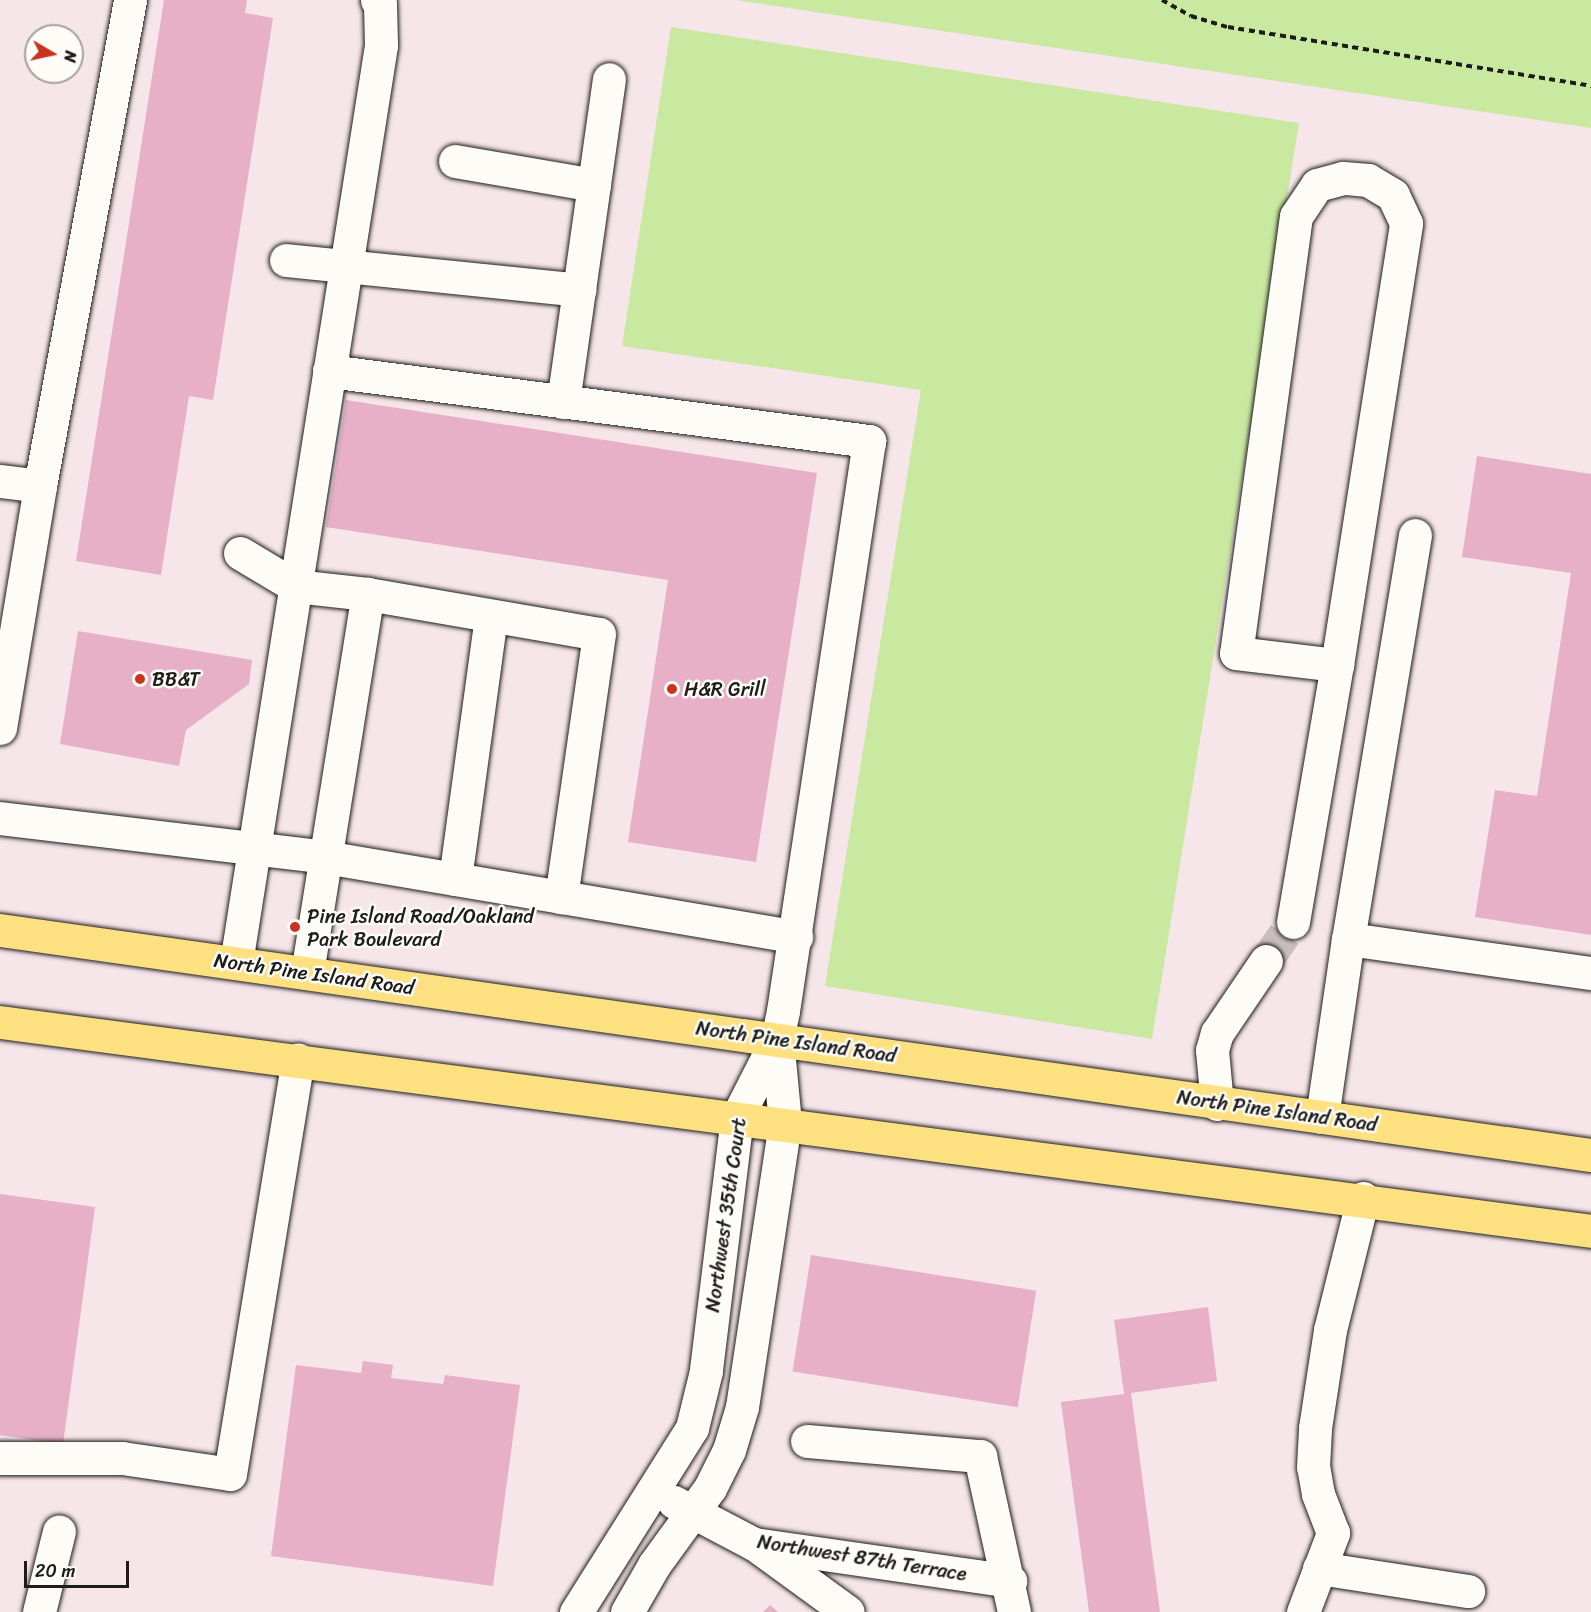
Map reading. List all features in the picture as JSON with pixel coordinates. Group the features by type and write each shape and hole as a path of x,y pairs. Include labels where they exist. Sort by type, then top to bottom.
{"main road":[{"name":"North Pine Island Road","path":"0,930 777,1039 1216,1104 1591,1155"},
{"path":"0,1022 1363,1198 1591,1231"}],"street":[{"path":"0,728 40,486 130,0"},
{"path":"236,963 381,45 380,4 377,0"},
{"path":"563,402 609,79"},
{"path":"455,160 594,185"},
{"path":"1293,922 1337,664 1406,223 1393,195 1368,180 1343,178 1317,185 1296,216 1236,653 1337,664"},
{"path":"286,260 579,290"},
{"path":"329,371 869,441 796,937 777,1039 785,1123 742,1407 729,1450 710,1488 627,1612"},
{"path":"0,481 40,486"},
{"path":"1322,1117 1348,939 1415,535"},
{"path":"240,553 295,586 368,594 599,634 561,897"},
{"path":"307,973 368,594"},
{"path":"455,879 491,615"},
{"path":"0,818 325,857 796,937"},
{"path":"1348,939 1591,974"},
{"path":"1216,1104 1212,1050 1217,1033 1266,961"},
{"name":"Northwest 35th Court","path":"576,1612 692,1428 706,1371 737,1117 777,1039"},
{"path":"0,1458 122,1458 230,1474 298,1060"},
{"path":"1303,1612 1333,1533 1318,1494 1313,1467 1315,1428 1330,1330 1363,1198"},
{"path":"807,1441 980,1456 998,1546 1012,1596"},
{"name":"Northwest 87th Terrace","path":"655,1490 691,1514 754,1544 1012,1596"},
{"path":"39,1612 59,1531"},
{"path":"754,1544 848,1612"},
{"path":"1319,1568 1468,1591"}],"path":[{"path":"1162,0 1191,16 1228,27 1591,86"}],"green space":[{"path":"736,0 1591,0 1591,128"},
{"path":"671,27 1299,123 1152,1039 825,986 921,390 622,346"}],"building":[{"path":"164,0 247,0 245,13 273,18 213,400 189,396 161,575 76,561"},
{"path":"346,400 817,473 756,862 628,842 668,580 326,527"},
{"path":"1477,456 1591,474 1591,935 1475,917 1495,790 1537,796 1571,573 1462,557"},
{"path":"78,631 252,660 249,684 186,730 179,766 60,744"},
{"path":"0,1194 95,1207 63,1444 0,1435"},
{"path":"811,1255 1036,1291 1018,1407 793,1372"},
{"path":"1208,1307 1217,1381 1131,1393 1160,1612 1089,1612 1061,1402 1124,1394 1114,1320"},
{"path":"363,1361 393,1365 391,1378 443,1384 445,1375 520,1385 493,1586 271,1556 296,1365 361,1373"},
{"path":"770,1605 778,1612 763,1612"}],"tunnel":[{"path":"1266,961 1293,922"}],"place":[{"name":"BB&T","path":"140,679"},
{"name":"H&R Grill","path":"672,689"},
{"name":"Pine Island Road/Oakland Park Boulevard","path":"295,927"}]}
